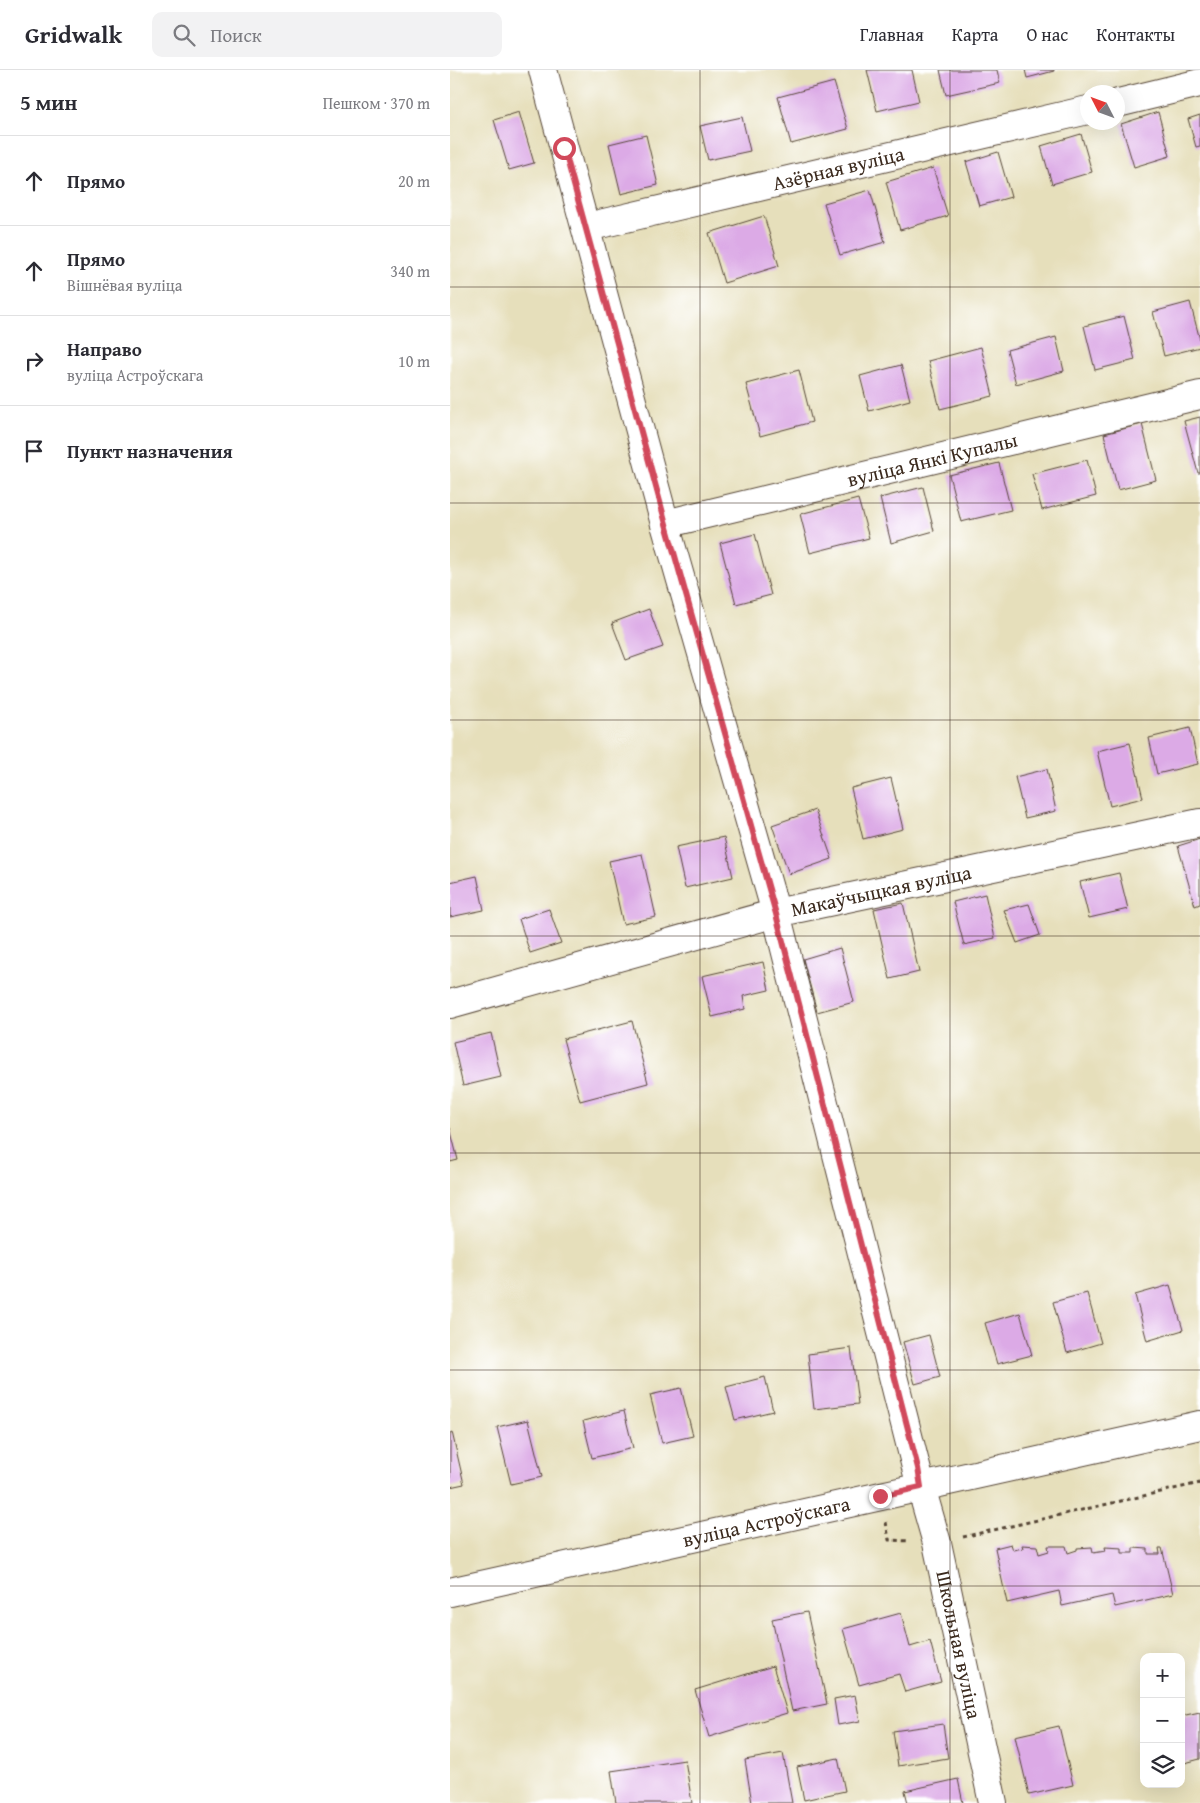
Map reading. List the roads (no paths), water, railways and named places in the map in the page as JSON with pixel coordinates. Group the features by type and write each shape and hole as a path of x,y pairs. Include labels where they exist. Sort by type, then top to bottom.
{"street":[{"name":"Школьная вуліца","path":"543,70 666,524 776,914 921,1487 938,1544 993,1803"},
{"path":"1125,101 1200,83"},
{"name":"Азёрная вуліца","path":"587,227 1080,112"},
{"name":"вуліца Янкі Купалы","path":"666,524 1200,395"},
{"name":"Макаўчыцкая вуліца","path":"450,1004 776,914 1200,823"},
{"name":"вуліца Астроўскага","path":"450,1592 921,1487 1199,1430"}]}
